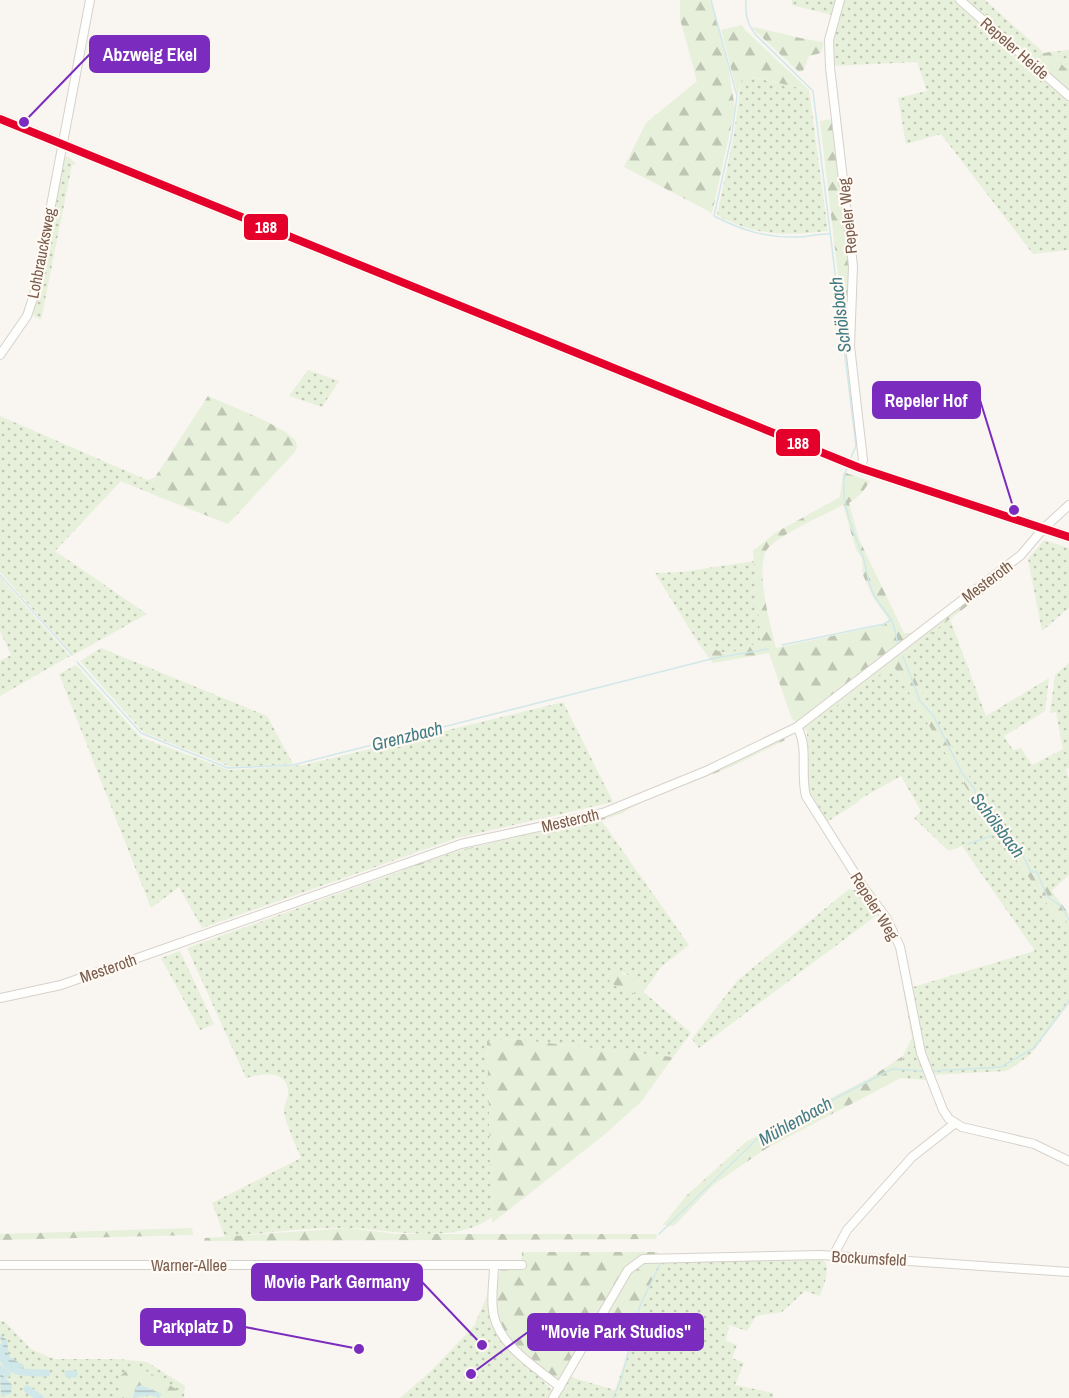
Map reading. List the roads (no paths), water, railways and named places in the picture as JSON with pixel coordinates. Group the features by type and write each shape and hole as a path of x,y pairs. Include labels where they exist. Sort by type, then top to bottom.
{"main road":[{"path":"0,119 852,465 1069,537"}],"street":[{"name":"Lohbraucksweg","path":"0,355 27,316 34,295 90,0"},
{"name":"Repeler Weg","path":"840,0 830,40 830,67 853,266 850,345 864,460 852,465"},
{"name":"Repeler Heide","path":"960,0 1069,96"},
{"name":"Mesteroth","path":"0,998 61,984 461,844 603,813 706,771 797,727 1021,555 1043,528 1069,505"},
{"name":"Repeler Weg","path":"797,727 802,742 803,783 806,796 887,920 900,947 921,1053 943,1110 954,1124"},
{"path":"833,1256 847,1230 912,1157 954,1124 1020,1139 1069,1161"},
{"name":"Bockumsfeld","path":"553,1398 627,1270 643,1259 763,1255 833,1256 1069,1272"},
{"name":"Warner-Allee","path":"0,1265 522,1265"},
{"path":"494,1265 492,1302 498,1329 521,1355 560,1387"}],"water":[{"path":"0,1335 7,1340 9,1356 24,1366 24,1371 16,1370 5,1363"},
{"path":"0,1372 12,1385 11,1393 1,1397"},
{"path":"141,1385 162,1394 159,1398 151,1395 133,1398 136,1387"}],"waterway":[{"path":"711,0 737,96 732,134 714,216 744,229 764,234 786,237 830,234"},
{"name":"Schölsbach","path":"746,0 750,27 813,91 856,446 850,460"},
{"name":"Schölsbach","path":"847,467 844,490 851,524 865,562 870,587 892,622 897,642"},
{"name":"Grenzbach","path":"0,575 72,655"},
{"name":"Grenzbach","path":"782,645 884,624 892,619"},
{"name":"Grenzbach","path":"77,662 141,733 228,768 293,765 715,658 768,649"},
{"name":"Schölsbach","path":"903,656 920,701 933,715 962,773 974,788 979,804 996,821 1001,833 1012,838 1018,855 1023,856 1031,872 1037,872 1047,896 1062,907 1069,920"},
{"path":"968,844 991,836"},
{"name":"Mühlenbach","path":"933,1071 1001,1067 1034,1048 1069,1001"},
{"name":"Mühlenbach","path":"659,1234 757,1139 892,1069 924,1071"},
{"name":"Mühlenbach","path":"613,1398 621,1380 640,1306 660,1264"},
{"path":"0,1348 2,1357 10,1368 23,1372 47,1373"},
{"path":"0,1369 7,1374"},
{"path":"68,1374 74,1374"},
{"path":"27,1389 40,1398"}],"place":[{"name":"Abzweig Ekel","path":"24,122"},
{"name":"Repeler Hof","path":"1014,510"},
{"name":"Movie Park Germany","path":"482,1345"},
{"name":"Parkplatz D","path":"359,1349"},
{"name":"\"Movie Park Studios\"","path":"471,1374"}]}
